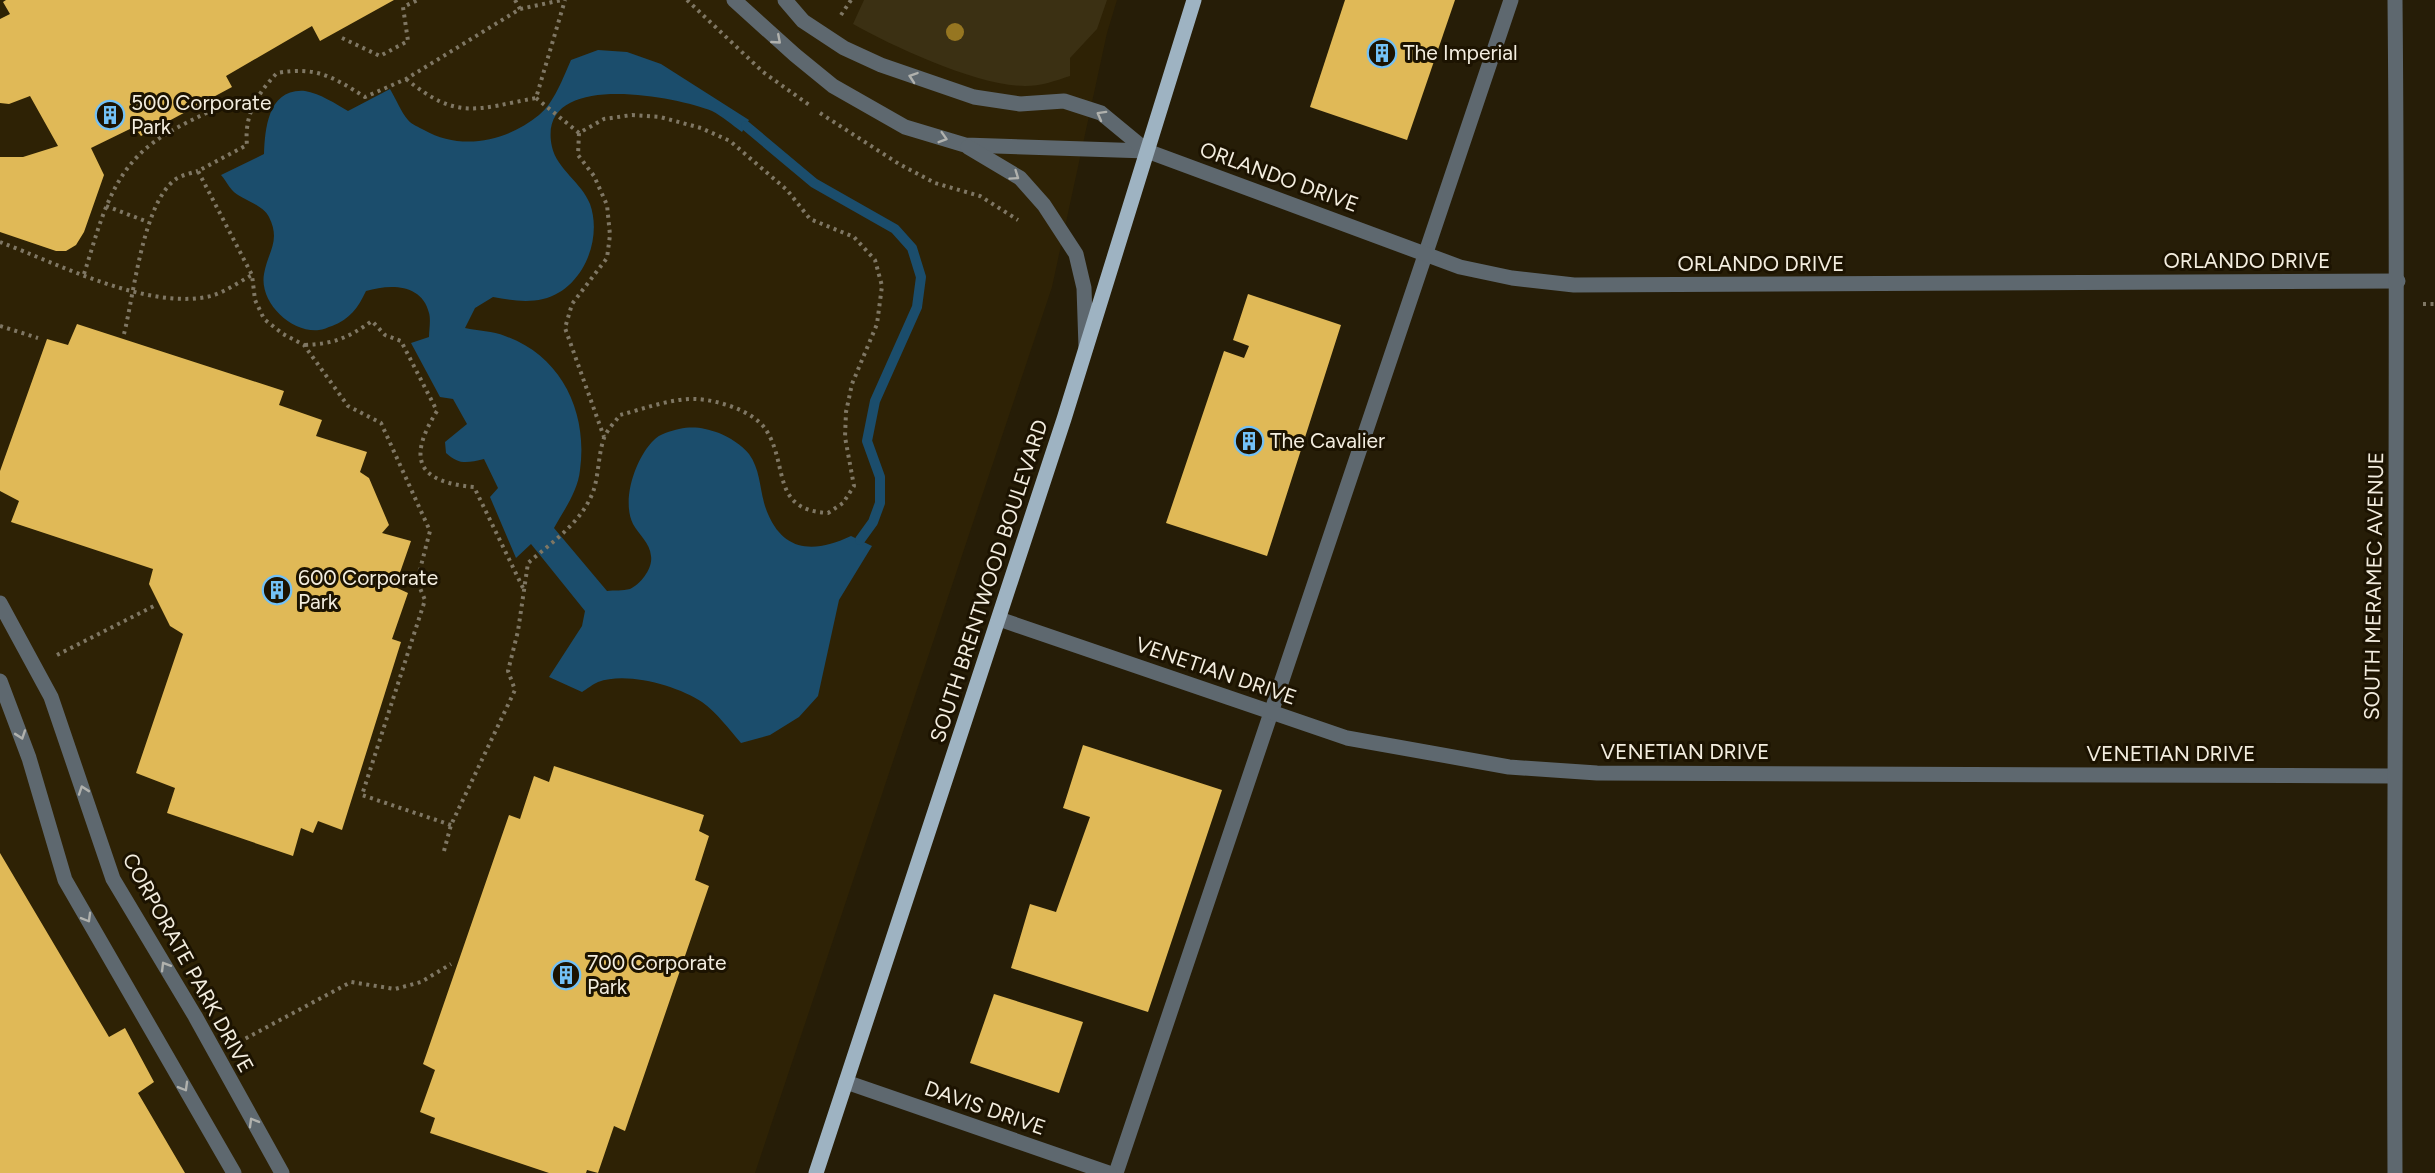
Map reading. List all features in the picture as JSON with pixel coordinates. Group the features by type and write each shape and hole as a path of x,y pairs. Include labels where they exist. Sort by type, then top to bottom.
{"main road":[{"name":"SOUTH BRENTWOOD BOULEVARD","path":"816,1173 1086,350 1194,0"}],"street":[{"path":"734,0 786,48 833,86 905,127 965,145 1020,178 1044,205 1076,254 1084,288 1086,350"},
{"path":"785,0 803,21 844,48 881,65 974,97 1020,104 1064,102 1094,110 1101,113 1147,151"},
{"path":"1116,1173 1511,0"},
{"name":"SOUTH MERAMEC AVENUE","path":"2395,0 2398,281 2393,776 2395,1173"},
{"path":"965,145 1147,151"},
{"name":"ORLANDO DRIVE","path":"1147,151 1460,267 1502,276 1574,285 2398,281"},
{"name":"CORPORATE PARK DRIVE","path":"0,603 51,697 113,879 195,1016 210,1048 282,1173"},
{"name":"VENETIAN DRIVE","path":"999,619 1347,738 1509,767 1586,772 2393,776"},
{"path":"0,681 29,758 65,880 234,1173"},
{"name":"DAVIS DRIVE","path":"846,1082 1109,1173"}],"path":[{"path":"342,38 380,56 408,41 403,7 418,0"},
{"path":"515,0 520,9"},
{"path":"124,334 148,222 158,201 176,179 198,171 247,145 249,114 258,93 277,73 312,70 337,79 365,97 406,80 520,9 564,0 536,98"},
{"path":"840,15 851,0"},
{"path":"406,80 423,93 449,107 493,109 536,98"},
{"path":"536,98 579,133"},
{"path":"84,274 106,206 117,183 137,156 164,136 232,100"},
{"path":"444,851 451,825 515,690 508,671 528,563 568,529 583,512 593,493 604,437 620,415 696,399 726,405 752,416 766,429 790,498 810,512 828,513 843,503 854,486 845,437 846,412 856,375 877,324 882,286 875,260 854,237 810,219 787,190 730,141 701,128 660,117 632,115 604,119 579,133"},
{"path":"579,133 578,155 594,176 606,205 610,235 607,258 572,304 565,328 604,437"},
{"path":"198,171 252,275 255,300 264,318 283,334 304,345 348,406 381,423 430,531 417,581 425,600 362,795 451,825"},
{"path":"106,206 148,222"},
{"path":"0,242 134,293 181,300 212,296 252,275"},
{"path":"304,345 330,344 356,333 372,321 385,335 401,341 437,411 426,429 420,447 421,463 435,480 449,485 474,487 524,589"},
{"path":"0,326 38,338"},
{"path":"35,666 154,606"},
{"path":"210,1048 241,1041 351,982 395,989 421,982 451,964"}],"shaded area":[{"path":"0,0 1117,0 1107,33 1052,287 755,1173 0,1173"},
{"path":"864,0 1107,0 1097,29 1070,58 1070,76 1025,86 984,80 937,64 853,24"}],"water":[{"path":"598,50 627,52 661,64 749,120 742,132 712,111 669,99 640,95 611,94 585,97 564,106 552,122 552,147 559,162 590,204 594,233 586,262 569,285 557,294 530,301 493,297 475,308 465,328 500,334 525,345 542,357 567,389 580,428 580,470 574,493 554,528 607,591 634,587 642,580 650,566 650,551 633,524 630,514 632,479 641,457 654,440 665,433 679,429 699,428 719,433 735,442 749,454 756,468 768,514 783,537 793,543 814,547 851,536 872,546 839,600 818,696 799,717 770,735 741,743 718,716 702,702 666,686 623,678 596,683 582,692 549,677 582,626 585,611 531,544 516,558 490,497 498,488 484,459 464,462 455,460 446,453 445,442 467,424 453,399 440,397 411,343 429,337 430,316 425,303 412,291 385,287 366,291 349,316 324,329 308,330 288,321 272,305 264,285 264,274 274,240 269,217 262,209 236,193 221,175 264,154 271,112 283,96 293,92 305,91 316,94 348,111 390,89 405,117 416,126 453,140 468,142 483,140 512,132 539,115 554,97 571,60"}],"building":[{"name":"500 Corporate Park","path":"6,0 394,0 320,41 312,26 226,76 232,87 141,136 134,127 91,148 104,175 84,232 76,245 66,251 56,251 0,232 0,157 23,157 58,146 30,96 9,104 0,103 0,19 10,14 3,2"},
{"name":"The Imperial","path":"1345,0 1455,0 1407,140 1310,107"},
{"name":"The Cavalier","path":"1248,294 1341,325 1267,556 1166,523 1224,351 1244,358 1249,346 1233,340"},
{"name":"600 Corporate Park","path":"77,324 284,391 279,405 322,420 316,436 367,452 360,472 369,478 389,525 382,533 411,541 395,587 408,593 392,639 401,642 342,830 318,821 313,833 301,828 293,856 167,813 175,788 136,773 183,634 170,626 149,584 153,569 11,522 19,501 0,491 0,471 47,339 68,345"},
{"path":"1083,745 1222,790 1148,1012 1011,968 1030,904 1056,912 1090,817 1063,808"},
{"name":"700 Corporate Park","path":"554,766 704,815 699,831 709,836 695,880 709,886 625,1131 614,1126 598,1173 587,1170 586,1173 549,1173 430,1133 435,1118 420,1112 435,1070 423,1064 509,815 520,819 534,776 549,782"},
{"path":"0,853 109,1037 125,1028 154,1082 138,1093 185,1173 0,1173"},
{"path":"994,994 1083,1022 1059,1093 970,1063"}],"waterway":[{"path":"746,126 814,183 895,229 912,248 921,277 917,307 875,401 867,441 880,477 880,503 873,522 860,540"}],"place":[{"name":"The Imperial","path":"1382,53"},
{"name":"500 Corporate Park","path":"110,115"},
{"name":"The Cavalier","path":"1249,441"},
{"name":"600 Corporate Park","path":"277,590"},
{"name":"700 Corporate Park","path":"566,975"}]}
